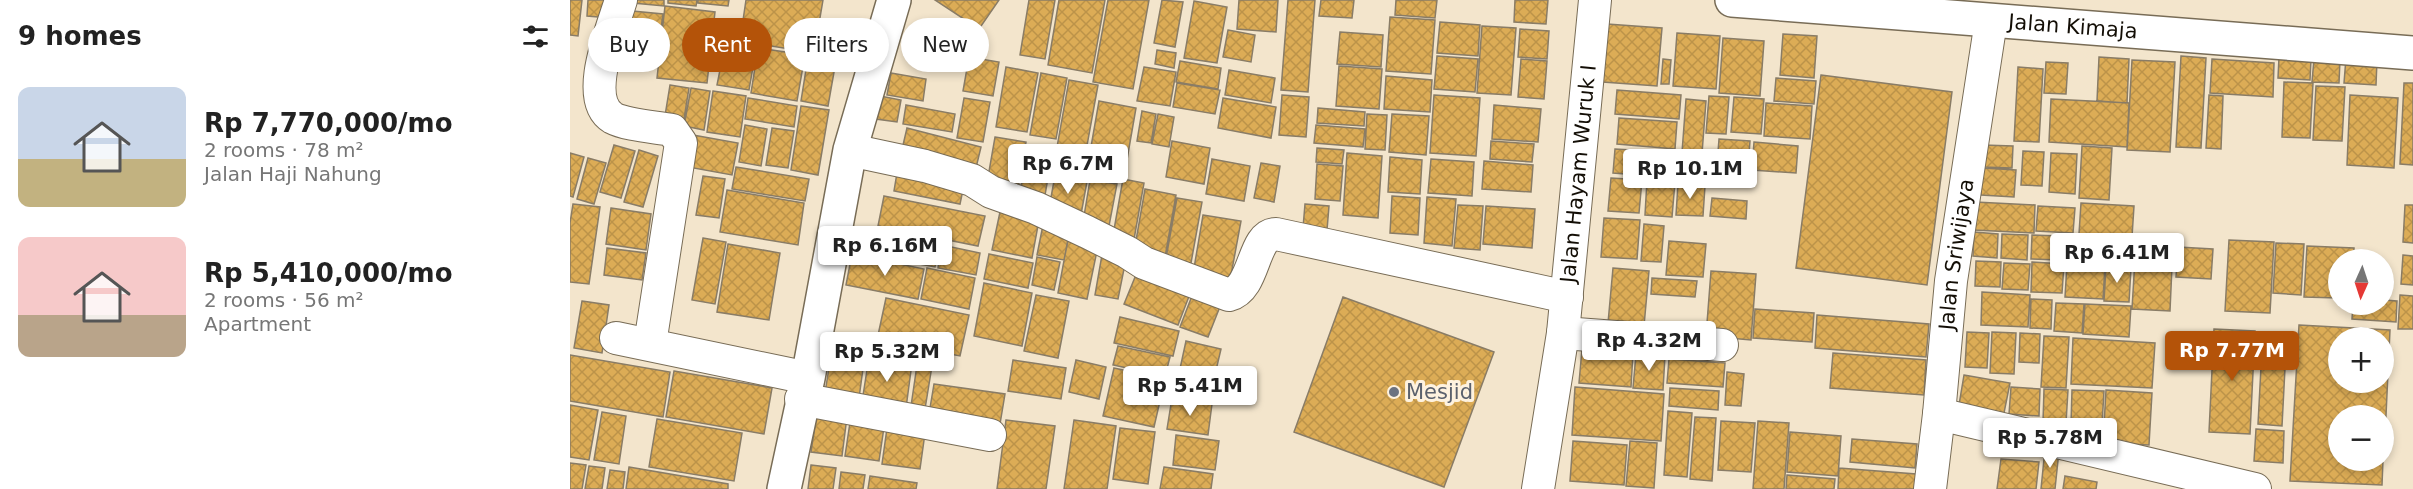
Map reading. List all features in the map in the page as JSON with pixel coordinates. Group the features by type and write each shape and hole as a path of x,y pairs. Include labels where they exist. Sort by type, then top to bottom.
{"street":[{"path":"621,0 598,88 602,106 616,120 672,130 681,142 650,344"},
{"path":"784,489 850,150 894,0"},
{"name":"Jalan Hayam Wuruk I","path":"1538,489 1563,333 1595,0"},
{"name":"Jalan Kimaja","path":"1732,0 2413,53"},
{"name":"Jalan Sriwijaya","path":"1930,489 1940,414 1951,281 1991,21"},
{"path":"850,150 925,166 972,180 991,192 1036,208 1088,232 1144,263 1228,295 1239,291 1263,239 1270,234 1276,234 1567,297"},
{"path":"1563,333 1722,345"},
{"path":"616,338 650,344 805,389 990,435"},
{"path":"1940,414 2255,489"}],"building":[{"path":"570,0 582,0 578,36 570,35"},
{"path":"588,0 612,0 610,18 587,16"},
{"path":"633,0 664,0 664,6 633,3"},
{"path":"668,0 697,0 696,6 668,3"},
{"path":"698,0 729,0 728,6 698,3"},
{"path":"746,0 823,0 820,18 784,18 784,48 772,46 772,18 743,18"},
{"path":"935,0 999,0 987,18 962,18"},
{"path":"1029,0 1055,0 1045,59 1020,55"},
{"path":"1059,0 1105,0 1092,73 1048,65"},
{"path":"1108,0 1149,0 1133,89 1093,82"},
{"path":"1162,0 1183,2 1175,47 1154,43"},
{"path":"1239,0 1278,0 1276,32 1237,29"},
{"path":"1288,0 1315,0 1308,92 1281,90"},
{"path":"1321,0 1354,0 1352,18 1319,16"},
{"path":"1396,0 1437,0 1435,18 1395,15"},
{"path":"1515,0 1548,0 1546,24 1514,22"},
{"path":"1194,1 1227,7 1217,63 1184,58"},
{"path":"665,6 715,12 714,18 682,18 682,72 708,72 707,83 657,78 658,72 670,72 670,18 664,18"},
{"path":"622,10 663,14 662,18 621,18"},
{"path":"1390,17 1435,20 1431,74 1386,71"},
{"path":"1440,22 1480,25 1478,56 1437,53"},
{"path":"1607,24 1662,28 1657,86 1603,82"},
{"path":"1482,26 1516,28 1511,95 1477,93"},
{"path":"1520,29 1549,31 1547,59 1518,57"},
{"path":"1228,30 1255,35 1251,62 1223,57"},
{"path":"1340,32 1383,35 1381,67 1337,64"},
{"path":"1677,33 1720,36 1716,89 1673,86"},
{"path":"1783,34 1817,36 1814,78 1780,75"},
{"path":"1723,38 1764,41 1760,96 1719,93"},
{"path":"772,50 784,52 784,72 802,72 797,101 751,93 754,72 772,72"},
{"path":"1157,50 1176,53 1174,68 1155,64"},
{"path":"1437,56 1478,59 1475,92 1434,89"},
{"path":"2181,56 2206,58 2201,148 2176,147"},
{"path":"2099,57 2129,59 2127,103 2097,101"},
{"path":"2279,57 2311,59 2310,80 2278,78"},
{"path":"2346,58 2377,60 2376,85 2344,83"},
{"path":"1521,59 1547,61 1544,99 1518,97"},
{"path":"1663,59 1671,60 1669,84 1661,84"},
{"path":"2212,59 2274,63 2273,97 2210,93"},
{"path":"2314,59 2340,60 2339,83 2312,82"},
{"path":"989,60 999,62 993,96 963,91 966,72 989,72"},
{"path":"2132,60 2175,62 2170,152 2127,150"},
{"path":"1180,61 1221,68 1218,89 1176,82"},
{"path":"2046,62 2068,63 2066,94 2044,93"},
{"path":"1339,66 1382,69 1379,109 1336,106"},
{"path":"1006,67 1038,73 1027,132 996,127"},
{"path":"1144,67 1176,72 1170,106 1137,101"},
{"path":"2018,67 2043,69 2039,142 2014,141"},
{"path":"1229,70 1275,78 1271,103 1225,95"},
{"path":"720,72 752,72 749,90 717,85"},
{"path":"806,72 834,72 828,106 801,101"},
{"path":"891,73 926,79 923,101 887,95"},
{"path":"1041,73 1067,78 1056,139 1030,135"},
{"path":"1821,75 1952,92 1927,285 1796,268"},
{"path":"1386,76 1432,80 1430,112 1384,109"},
{"path":"1776,78 1816,81 1814,104 1774,101"},
{"path":"1069,80 1098,85 1086,151 1057,147"},
{"path":"2284,82 2313,83 2310,138 2282,137"},
{"path":"1177,83 1220,90 1215,114 1173,107"},
{"path":"2404,83 2413,83 2413,165 2400,164"},
{"path":"670,85 689,88 683,125 664,122"},
{"path":"2316,86 2345,87 2342,141 2313,140"},
{"path":"691,88 710,91 704,130 684,126"},
{"path":"1617,90 1681,95 1679,119 1615,114"},
{"path":"713,91 746,96 740,137 707,132"},
{"path":"1282,95 1309,97 1306,137 1279,135"},
{"path":"1434,95 1480,98 1476,156 1430,153"},
{"path":"2209,95 2223,96 2221,149 2206,148"},
{"path":"2350,95 2398,98 2394,168 2347,165"},
{"path":"880,96 901,100 897,122 876,119"},
{"path":"1709,96 1729,97 1726,134 1706,133"},
{"path":"1734,97 1764,99 1761,134 1731,132"},
{"path":"748,98 797,106 794,127 745,119"},
{"path":"964,98 990,102 983,142 957,138"},
{"path":"1223,98 1276,107 1271,138 1218,128"},
{"path":"1686,99 1706,101 1700,180 1680,179"},
{"path":"2051,99 2129,103 2127,147 2049,142"},
{"path":"1099,101 1136,108 1125,171 1088,164"},
{"path":"1766,103 1812,106 1810,139 1764,136"},
{"path":"906,105 955,114 952,132 903,124"},
{"path":"1494,105 1541,109 1538,142 1492,139"},
{"path":"801,106 829,110 818,175 791,170"},
{"path":"1318,108 1365,112 1364,126 1317,123"},
{"path":"1142,111 1156,114 1151,143 1137,141"},
{"path":"1158,114 1174,117 1169,147 1152,144"},
{"path":"1367,114 1387,115 1385,150 1365,149"},
{"path":"1392,114 1429,116 1426,155 1389,152"},
{"path":"1619,118 1677,122 1675,149 1617,144"},
{"path":"745,125 767,129 761,166 739,162"},
{"path":"1316,125 1365,129 1363,147 1314,143"},
{"path":"772,128 794,131 788,168 766,165"},
{"path":"907,128 981,147 974,176 900,158"},
{"path":"693,135 738,143 732,175 688,167"},
{"path":"995,137 1026,142 1018,188 987,183"},
{"path":"1719,139 1750,141 1748,167 1717,165"},
{"path":"1172,141 1210,148 1204,184 1166,177"},
{"path":"1491,141 1534,144 1532,162 1490,159"},
{"path":"1754,142 1798,146 1796,173 1752,170"},
{"path":"614,145 635,151 621,198 600,192"},
{"path":"1029,145 1053,149 1044,201 1019,197"},
{"path":"1983,145 2013,146 2012,168 1982,167"},
{"path":"2082,146 2112,148 2109,200 2079,198"},
{"path":"1317,148 1344,150 1342,164 1316,162"},
{"path":"1615,149 1679,153 1677,178 1613,173"},
{"path":"639,150 658,156 643,207 624,202"},
{"path":"2023,151 2044,152 2042,186 2021,185"},
{"path":"570,153 584,157 573,197 570,196"},
{"path":"1347,153 1382,156 1378,218 1343,215"},
{"path":"2051,153 2077,154 2075,194 2049,192"},
{"path":"1390,157 1422,160 1420,194 1388,192"},
{"path":"588,158 606,163 594,204 577,199"},
{"path":"1212,159 1250,166 1244,201 1206,194"},
{"path":"1431,159 1474,162 1472,196 1428,193"},
{"path":"1484,161 1533,165 1531,192 1482,189"},
{"path":"1261,163 1280,166 1274,202 1254,198"},
{"path":"1317,164 1343,166 1340,201 1315,199"},
{"path":"736,167 809,179 805,201 732,189"},
{"path":"898,167 965,180 960,204 894,191"},
{"path":"1982,168 2016,170 2014,197 1981,195"},
{"path":"1056,170 1088,176 1080,220 1048,214"},
{"path":"703,176 725,179 719,218 696,215"},
{"path":"1611,178 1642,180 1639,213 1608,211"},
{"path":"1123,179 1144,183 1133,245 1112,241"},
{"path":"1090,180 1117,184 1109,226 1083,222"},
{"path":"1647,180 1675,182 1672,217 1645,215"},
{"path":"1678,184 1705,186 1703,216 1676,215"},
{"path":"1145,189 1176,195 1165,257 1134,252"},
{"path":"727,190 804,203 798,245 720,232"},
{"path":"884,196 985,216 978,246 878,226"},
{"path":"1392,196 1420,198 1418,235 1390,233"},
{"path":"1427,197 1456,199 1452,246 1424,243"},
{"path":"1177,198 1202,202 1189,274 1164,269"},
{"path":"1712,198 1747,201 1746,219 1710,216"},
{"path":"1975,202 2035,205 2034,233 1974,230"},
{"path":"2081,203 2134,206 2132,237 2079,234"},
{"path":"573,204 600,207 589,284 570,282 570,223"},
{"path":"1305,204 1329,206 1327,230 1303,228"},
{"path":"1458,205 1483,206 1480,250 1454,248"},
{"path":"2405,205 2413,205 2413,243 2403,242"},
{"path":"1486,206 1535,209 1532,248 1483,244"},
{"path":"2038,206 2075,208 2073,233 2036,231"},
{"path":"611,208 651,214 646,250 606,244"},
{"path":"1000,212 1039,220 1032,258 992,250"},
{"path":"1203,215 1241,221 1229,286 1192,280"},
{"path":"1604,218 1640,220 1637,259 1601,257"},
{"path":"1044,220 1071,226 1064,260 1037,255"},
{"path":"1644,224 1664,226 1661,262 1641,261"},
{"path":"1974,232 1998,234 1997,258 1973,256"},
{"path":"850,233 891,242 888,257 847,249"},
{"path":"2002,234 2028,235 2027,260 2001,258"},
{"path":"896,235 940,244 935,267 891,259"},
{"path":"2032,235 2085,237 2084,261 2031,259"},
{"path":"703,238 726,242 715,304 692,300"},
{"path":"1068,239 1098,246 1087,299 1058,293"},
{"path":"2088,240 2123,242 2121,263 2087,262"},
{"path":"2229,240 2274,242 2270,313 2225,311"},
{"path":"1669,241 1706,244 1703,277 1666,275"},
{"path":"2136,242 2173,244 2170,311 2132,309"},
{"path":"2276,243 2304,244 2301,295 2273,293"},
{"path":"728,244 780,253 769,320 717,312"},
{"path":"942,245 980,253 976,275 938,268"},
{"path":"2307,246 2354,248 2328,249 2328,298 2304,297"},
{"path":"2178,247 2213,249 2211,279 2176,277"},
{"path":"607,248 646,253 642,280 604,275"},
{"path":"1103,249 1127,254 1118,299 1095,295"},
{"path":"852,254 924,269 918,299 846,285"},
{"path":"989,254 1033,263 1028,288 984,279"},
{"path":"2403,255 2413,256 2413,285 2401,284"},
{"path":"1037,257 1060,262 1054,290 1032,285"},
{"path":"1976,261 2001,262 2000,287 1975,286"},
{"path":"2032,262 2064,264 2062,293 2031,292"},
{"path":"2004,263 2030,264 2028,290 2002,289"},
{"path":"2067,264 2105,266 2103,299 2065,297"},
{"path":"1140,265 1193,286 1178,325 1124,304"},
{"path":"2106,267 2131,268 2129,302 2104,301"},
{"path":"927,268 975,278 969,309 921,299"},
{"path":"1613,268 1649,271 1644,326 1608,323"},
{"path":"1711,271 1756,274 1751,340 1706,336"},
{"path":"1652,278 1697,281 1695,297 1651,294"},
{"path":"984,283 1032,293 1022,346 974,336"},
{"path":"1195,288 1223,299 1208,337 1180,327"},
{"path":"1982,292 2030,295 2028,327 1981,325"},
{"path":"1036,295 1069,301 1058,358 1024,351"},
{"path":"2400,295 2413,296 2413,329 2398,329"},
{"name":"Mesjid","path":"1343,297 1494,352 1444,487 1294,432"},
{"path":"886,298 969,315 960,356 877,340"},
{"path":"2031,299 2052,300 2051,329 2030,328"},
{"path":"582,301 609,305 602,353 574,348"},
{"path":"2394,301 2397,301 2396,322 2352,319 2352,315 2394,315"},
{"path":"2056,303 2084,304 2082,333 2054,331"},
{"path":"2085,304 2131,306 2129,337 2083,334"},
{"path":"1755,309 1814,313 1812,342 1753,338"},
{"path":"1817,315 1929,324 1926,357 1815,348"},
{"path":"1120,317 1179,331 1173,356 1114,343"},
{"path":"2299,325 2335,327 2328,327 2328,393 2387,393 2386,405 2328,405 2328,471 2383,471 2382,485 2290,481"},
{"path":"2214,329 2255,331 2250,434 2209,432"},
{"path":"1967,332 1989,333 1987,368 1965,367"},
{"path":"1992,332 2016,333 2014,374 1990,373"},
{"path":"2020,333 2040,334 2039,363 2019,362"},
{"path":"2044,336 2069,337 2066,388 2041,387"},
{"path":"2073,338 2155,343 2152,388 2071,384"},
{"path":"1186,341 1221,349 1209,400 1175,392"},
{"path":"1118,346 1170,357 1165,376 1113,365"},
{"path":"2262,348 2286,349 2282,426 2258,424"},
{"path":"832,349 865,354 859,398 825,393"},
{"path":"1582,349 1633,353 1631,387 1579,383"},
{"path":"1833,353 1926,360 1924,395 1830,388"},
{"path":"1636,354 1665,356 1663,390 1633,388"},
{"path":"570,355 670,372 663,417 570,401"},
{"path":"869,357 912,363 906,408 862,402"},
{"path":"1669,359 1725,363 1723,387 1667,383"},
{"path":"1013,360 1066,368 1061,399 1008,391"},
{"path":"1076,360 1106,367 1099,399 1069,392"},
{"path":"917,365 932,366 924,415 910,413"},
{"path":"1114,368 1165,379 1154,427 1103,416"},
{"path":"674,371 772,388 764,434 666,417"},
{"path":"1727,372 1744,374 1741,406 1725,405"},
{"path":"1964,375 2010,383 2004,413 1959,405"},
{"path":"934,384 1005,394 1000,424 929,414"},
{"path":"1575,387 1664,394 1661,441 1572,435"},
{"path":"2011,387 2040,389 2039,416 2009,414"},
{"path":"1670,388 1719,391 1718,410 1669,406"},
{"path":"2044,389 2068,390 2066,423 2043,422"},
{"path":"2072,390 2104,391 2102,425 2071,424"},
{"path":"2106,390 2152,393 2149,445 2103,443"},
{"path":"1172,398 1212,404 1208,435 1167,429"},
{"path":"570,405 598,410 589,460 570,457"},
{"path":"818,405 848,409 842,456 811,452"},
{"path":"852,409 886,414 879,461 845,456"},
{"path":"1668,411 1692,413 1687,477 1664,475"},
{"path":"602,412 626,416 619,464 594,460"},
{"path":"1695,417 1716,418 1712,481 1690,479"},
{"path":"657,419 742,433 734,481 649,467"},
{"path":"1006,420 1055,426 1046,489 997,489"},
{"path":"1074,420 1116,426 1107,489 1064,489"},
{"path":"888,421 926,426 920,469 882,464"},
{"path":"1721,421 1755,423 1751,472 1718,470"},
{"path":"1758,421 1789,423 1784,489 1753,489"},
{"path":"1120,428 1155,432 1148,484 1113,479"},
{"path":"2256,429 2284,431 2283,463 2254,461"},
{"path":"1790,432 1841,436 1838,476 1787,472"},
{"path":"1176,435 1219,441 1215,470 1173,465"},
{"path":"1852,439 1917,444 1915,468 1850,462"},
{"path":"1573,441 1627,445 1624,485 1570,481"},
{"path":"1630,441 1657,443 1654,488 1626,486"},
{"path":"2045,449 2059,451 2055,489 2041,489"},
{"path":"2001,459 2039,462 2036,489 1997,489"},
{"path":"570,463 586,465 582,489 570,489"},
{"path":"811,465 836,468 833,489 808,489"},
{"path":"589,466 605,468 602,489 585,489"},
{"path":"629,467 728,484 728,489 626,489"},
{"path":"1164,467 1213,474 1211,489 1160,489"},
{"path":"1839,468 1916,474 1915,489 1838,489"},
{"path":"610,470 625,472 623,489 607,489"},
{"path":"841,472 865,475 863,489 839,489"},
{"path":"1787,475 1835,479 1834,489 1786,489"},
{"path":"870,476 917,483 916,489 868,489"},
{"path":"2065,476 2097,482 2096,489 2063,489"}],"place":[{"name":"Mesjid","path":"1394,392"}]}
